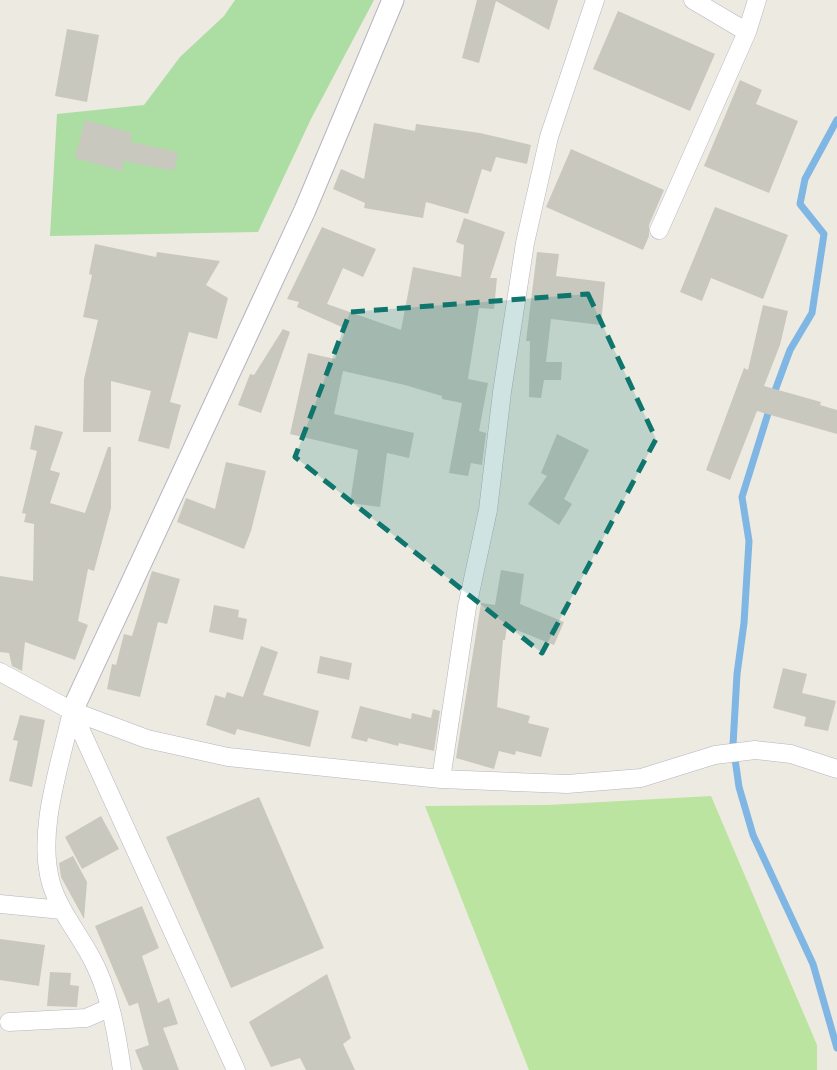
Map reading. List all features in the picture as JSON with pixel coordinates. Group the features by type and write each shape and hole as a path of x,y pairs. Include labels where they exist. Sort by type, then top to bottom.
{"street":[{"path":"122,1070 116,1030 96,967 62,910 51,882 45,837 72,710 305,210 393,0"},
{"path":"441,779 467,607 488,510 502,392 525,243 549,137 595,0"},
{"path":"693,0 747,32"},
{"path":"659,230 747,32 757,0"},
{"path":"0,672 72,710 147,738 228,757 441,779 567,784 641,778 715,755 755,751 791,754 837,769"},
{"path":"72,710 236,1070"},
{"path":"0,904 62,910"},
{"path":"9,1022 86,1018 109,1008"}],"highlighted area":[{"path":"588,294 656,439 542,653 295,457 350,312"}],"green space":[{"path":"235,0 374,0 311,119 258,232 50,236 57,114 144,105 180,57 224,16"},
{"path":"711,796 817,1045 817,1070 529,1070 425,806 548,805"}],"building":[{"path":"477,0 558,0 549,30 496,1 479,63 462,58"},
{"path":"618,11 715,54 690,111 593,69"},
{"path":"67,29 99,35 87,102 55,96"},
{"path":"740,80 762,90 756,104 798,121 769,193 704,166"},
{"path":"85,120 132,133 130,142 178,152 174,171 124,161 122,171 75,158"},
{"path":"374,123 415,131 416,124 480,133 531,145 527,164 496,157 491,172 482,169 468,214 426,202 423,218 364,208 365,203 333,189 341,169 364,179"},
{"path":"571,149 664,190 649,225 649,236 643,250 546,207"},
{"path":"715,207 788,235 763,299 711,278 702,301 680,292"},
{"path":"464,218 505,232 490,278 497,278 494,309 479,308 468,379 488,383 479,431 486,433 482,465 471,463 468,476 449,473 462,403 442,399 442,396 405,385 343,371 334,414 414,433 409,458 387,453 380,507 350,503 358,450 290,434 308,353 335,359 346,329 297,307 299,302 287,299 322,227 376,249 363,277 343,268 327,304 401,330 413,267 461,277 464,245 456,242"},
{"path":"95,244 156,257 157,252 220,261 206,285 228,298 217,339 189,332 170,402 181,405 169,449 138,441 151,391 111,381 111,432 83,432 84,379 98,320 83,317"},
{"path":"537,252 559,254 556,276 605,282 601,325 551,319 546,362 562,362 561,380 544,380 541,398 529,397 530,341 526,341"},
{"path":"763,305 788,311 780,345 764,386 821,402 820,405 837,410 837,434 757,411 730,480 706,470 744,368 748,370"},
{"path":"283,329 290,332 261,413 238,405 250,374 254,375"},
{"path":"35,425 63,432 50,470 60,473 50,503 85,513 108,447 111,447 111,508 94,571 88,569 78,621 88,625 75,660 25,642 22,671 12,666 9,653 0,652 0,576 33,581 34,524 24,522 26,514 22,513 37,451 30,449"},
{"path":"557,434 589,450 564,499 572,504 559,525 528,504 547,476 541,473"},
{"path":"226,462 266,471 244,549 177,522 186,498 215,509"},
{"path":"501,570 524,574 520,604 564,622 554,645 507,626 503,640 497,707 530,716 528,723 549,728 541,757 516,751 515,755 499,751 494,769 456,758 481,603 495,605"},
{"path":"152,571 180,579 167,624 158,622 140,697 107,689 112,664 116,665 124,634 132,636"},
{"path":"214,605 239,610 238,617 247,619 243,640 209,632"},
{"path":"261,646 278,652 263,695 319,711 310,747 237,729 235,735 206,725 215,695 225,698 227,692 243,697"},
{"path":"320,656 352,663 349,680 317,673"},
{"path":"783,668 807,674 802,693 836,701 828,731 804,726 806,717 773,708"},
{"path":"360,706 411,719 412,713 431,718 433,709 440,711 434,751 368,738 367,742 351,738"},
{"path":"20,715 45,720 32,787 9,781 18,741 13,740"},
{"path":"259,797 324,948 231,988 166,837"},
{"path":"101,816 119,849 82,869 65,837"},
{"path":"73,856 87,882 84,919 61,877 59,863"},
{"path":"142,906 159,948 142,956 158,1003 169,998 178,1024 163,1028 179,1070 143,1070 135,1050 149,1045 138,1003 129,1006 95,926"},
{"path":"0,939 45,945 39,986 0,980"},
{"path":"50,972 71,973 70,985 79,986 77,1007 47,1006"},
{"path":"327,974 351,1038 343,1044 355,1070 306,1070 300,1058 271,1067 249,1022"}],"waterway":[{"path":"773,396 790,350 812,313 824,234 800,204 805,179 837,120"},
{"path":"770,407 742,497 749,541 733,745 739,787 753,835 813,964 837,1048"}]}
